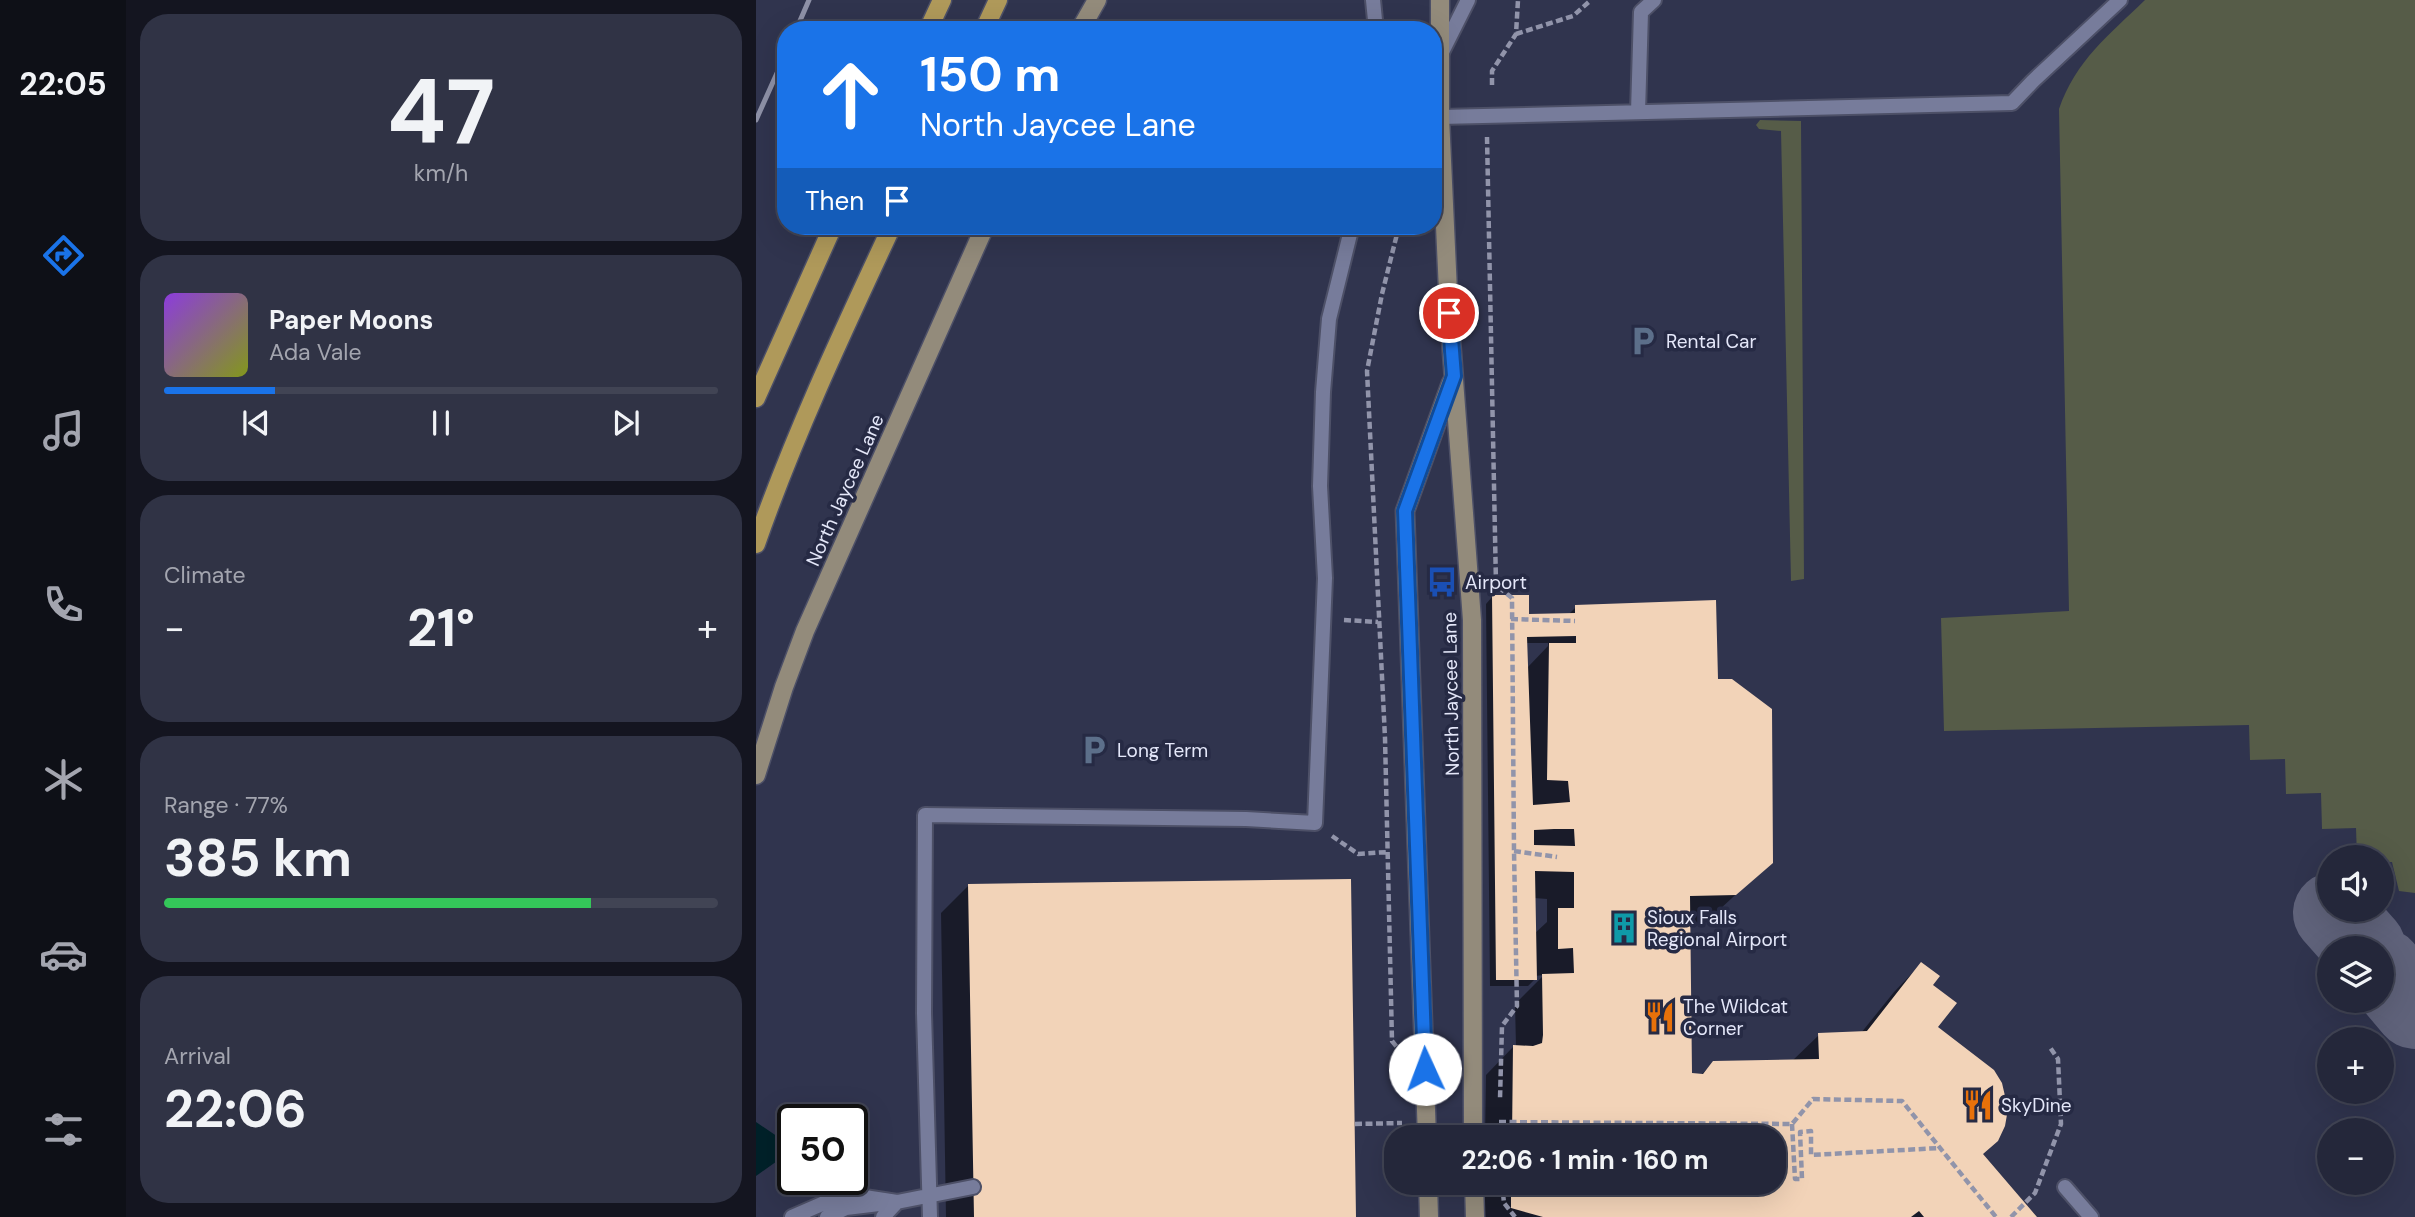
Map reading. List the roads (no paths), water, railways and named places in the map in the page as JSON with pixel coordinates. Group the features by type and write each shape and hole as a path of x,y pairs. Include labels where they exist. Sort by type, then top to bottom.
{"main road":[{"path":"932,21 942,0"},
{"path":"988,21 998,0"},
{"path":"1085,21 1097,0"},
{"name":"North Jaycee Lane","path":"1440,0 1440,21"},
{"name":"North Jaycee Lane","path":"1442,154 1454,376 1472,620 1473,1125"},
{"path":"756,398 829,235"},
{"path":"756,544 788,457 836,345 888,235"},
{"name":"North Jaycee Lane","path":"756,775 784,687 806,631 981,235"},
{"path":"1427,1125 1405,511 1454,376"},
{"path":"1428,1195 1429,1217"},
{"path":"1474,1195 1475,1217"}],"lane":[{"path":"1373,0 1375,21"},
{"path":"1442,51 1468,0"},
{"path":"1638,112 1641,12 1654,0"},
{"path":"1442,117 2012,103 2120,0"},
{"path":"930,1217 924,1013 925,815 1246,818 1315,823 1325,578 1320,486 1323,392 1329,319 1350,235"},
{"path":"827,1217 846,1208 897,1202 973,1187"},
{"path":"2064,1187 2091,1217"},
{"path":"792,1217 845,1194 897,1202"},
{"path":"865,1217 897,1202"},
{"path":"883,1217 897,1202"}],"water":[{"path":"756,1122 777,1136 777,1161 756,1176"}],"railway":[{"path":"800,21 809,0"},
{"path":"756,120 777,73"}],"place":[{"name":"Rental Car","path":"1643,341"},
{"name":"Airport","path":"1442,582"},
{"name":"Long Term","path":"1094,750"},
{"name":"Sioux Falls Regional Airport","path":"1624,928"},
{"name":"The Wildcat Corner","path":"1660,1017"},
{"name":"SkyDine","path":"1978,1105"}]}
